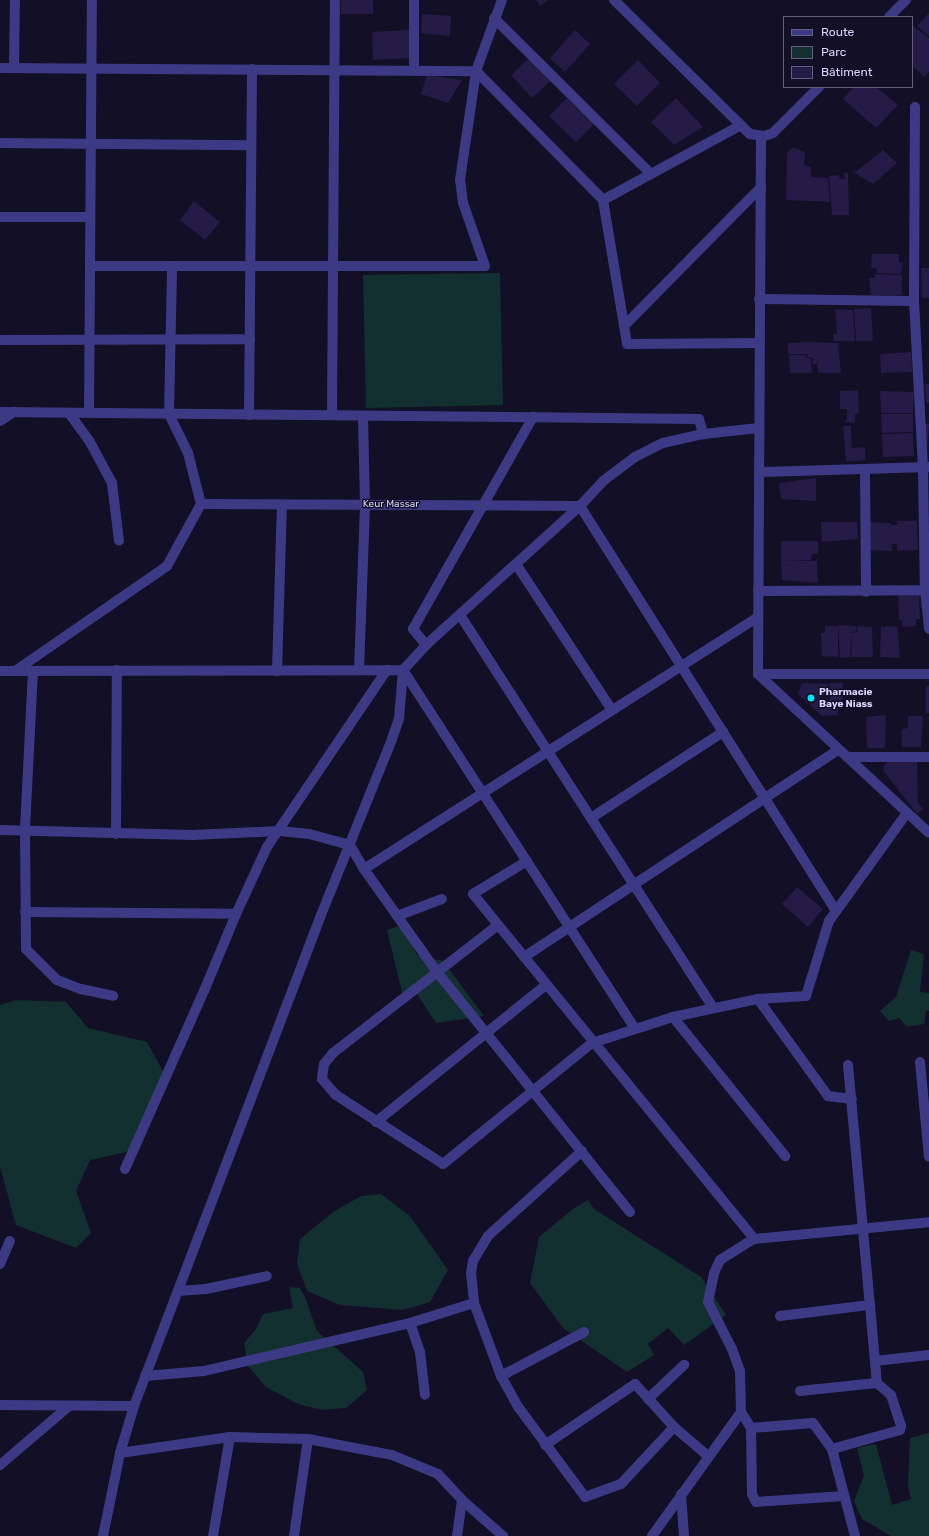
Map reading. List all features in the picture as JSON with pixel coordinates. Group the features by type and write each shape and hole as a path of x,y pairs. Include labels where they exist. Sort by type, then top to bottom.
{"street":[{"path":"14,0 14,68"},
{"path":"89,413 92,0"},
{"path":"332,415 335,0"},
{"path":"414,0 414,70"},
{"path":"90,266 485,266 465,210 460,180 476,71 494,18 502,0"},
{"path":"614,0 750,134 761,136 773,133 818,88"},
{"path":"890,16 906,0"},
{"path":"494,18 651,174"},
{"path":"0,68 476,71 603,200 627,344 760,343"},
{"path":"249,414 252,69"},
{"path":"916,107 914,301 926,468 925,590 929,629"},
{"path":"603,200 741,125"},
{"path":"761,136 758,674 929,833"},
{"path":"0,143 251,145"},
{"path":"624,326 761,187"},
{"path":"0,217 90,217"},
{"path":"15,671 167,566 201,504 188,453 169,414 172,266"},
{"path":"759,299 914,301"},
{"path":"0,340 250,339"},
{"path":"0,412 700,419 703,434"},
{"path":"0,421 14,412"},
{"path":"69,412 90,442 112,483 118,541"},
{"path":"360,670 365,505 363,416"},
{"path":"426,645 413,629 533,417"},
{"path":"103,1536 120,1454 134,1406 399,719 403,670 426,645 580,506 603,481 636,456 663,443 703,434 759,428"},
{"path":"760,472 926,468"},
{"path":"865,469 866,592"},
{"name":"Keur Massar","path":"201,504 580,506"},
{"path":"277,670 282,505"},
{"path":"580,506 836,911"},
{"path":"516,564 612,710"},
{"path":"758,591 866,592 925,590"},
{"path":"460,615 714,1008"},
{"path":"364,869 758,617"},
{"path":"116,834 117,670"},
{"path":"125,1169 204,991 236,914 268,847 387,670"},
{"path":"0,671 403,670"},
{"path":"403,670 635,1029"},
{"path":"33,671 25,830 26,949 57,980 81,989 113,996"},
{"path":"758,674 929,674"},
{"path":"591,818 723,732"},
{"path":"524,957 766,799 839,749"},
{"path":"847,757 929,757"},
{"path":"498,925 333,1053 324,1064 322,1079 325,1086 336,1096 443,1164 592,1043 673,1017 758,999 806,996 829,921 907,813"},
{"path":"0,830 192,835 280,831 309,834 350,845 364,869 436,972 630,1212"},
{"path":"527,860 473,894 592,1043 754,1239"},
{"path":"397,916 442,899"},
{"path":"25,912 236,914"},
{"path":"376,1122 546,985"},
{"path":"758,999 828,1096 852,1099"},
{"path":"673,1017 785,1156"},
{"path":"920,1062 926,1096 929,1157"},
{"path":"848,1065 878,1383"},
{"path":"582,1151 488,1236 473,1262 471,1273 474,1303 501,1376 545,1444 585,1497 621,1484 674,1428"},
{"path":"844,1496 756,1502 752,1494 751,1428 741,1412 740,1371 732,1348 708,1302 720,1260 754,1239 929,1222"},
{"path":"0,1264 10,1241"},
{"path":"178,1291 206,1289 267,1276"},
{"path":"145,1376 204,1371 410,1323 474,1303"},
{"path":"780,1316 870,1305"},
{"path":"410,1323 420,1352 425,1395"},
{"path":"501,1376 584,1332"},
{"path":"875,1361 929,1355"},
{"path":"648,1399 684,1366"},
{"path":"800,1391 878,1383 887,1390 893,1400 900,1430 832,1449"},
{"path":"545,1444 635,1384 674,1428 708,1456"},
{"path":"0,1405 134,1406"},
{"path":"0,1465 69,1406"},
{"path":"652,1536 741,1412"},
{"path":"751,1428 813,1423 832,1449 855,1536"},
{"path":"120,1454 230,1437 308,1439 392,1454 438,1474 462,1500 503,1536"},
{"path":"214,1536 230,1437"},
{"path":"294,1536 308,1439"},
{"path":"682,1494 684,1536"},
{"path":"457,1536 462,1500"}],"green space":[{"path":"500,273 503,405 366,408 363,275"},
{"path":"402,925 417,955 443,961 484,1016 436,1023 413,988 406,993 402,992 387,930"},
{"path":"911,950 924,954 920,992 929,993 929,1011 926,1011 924,1024 907,1027 899,1018 889,1021 880,1011 896,997"},
{"path":"16,1000 66,1002 88,1028 147,1042 165,1075 140,1149 90,1160 76,1191 91,1233 76,1248 16,1225 0,1167 0,1005"},
{"path":"381,1194 410,1216 448,1270 430,1302 403,1310 340,1305 307,1291 297,1264 300,1239 333,1212 361,1196"},
{"path":"588,1200 594,1209 701,1277 726,1315 684,1345 668,1328 648,1344 654,1355 627,1372 563,1328 530,1283 539,1237 573,1209"},
{"path":"289,1287 300,1288 305,1297 317,1331 363,1372 367,1390 346,1408 322,1410 298,1404 266,1387 248,1366 244,1343 256,1329 263,1314 293,1308"},
{"path":"929,1433 929,1536 891,1536 862,1519 854,1501 864,1475 857,1448 876,1444 892,1505 911,1499 908,1486 910,1438"}],"building":[{"path":"341,0 373,0 373,14 341,14"},
{"path":"536,0 548,0 540,6"},
{"path":"929,13 929,36 917,26"},
{"path":"422,14 451,16 450,36 421,33"},
{"path":"913,26 929,38 929,72 924,77 913,67"},
{"path":"409,30 410,58 373,60 372,32"},
{"path":"575,30 590,44 565,72 550,58"},
{"path":"529,58 550,81 532,98 511,75"},
{"path":"638,60 660,83 637,106 614,84"},
{"path":"427,75 462,80 448,103 421,94"},
{"path":"853,88 877,88 898,105 876,128 843,99"},
{"path":"567,98 594,124 576,142 549,116"},
{"path":"676,98 703,127 674,145 651,122"},
{"path":"793,147 805,152 804,165 811,167 811,177 828,178 830,202 786,200 787,153"},
{"path":"883,150 897,163 873,184 854,173"},
{"path":"844,172 848,173 849,215 832,215 829,176 840,175 839,179 845,179"},
{"path":"194,201 220,222 205,240 180,220"},
{"path":"872,254 899,254 899,262 903,263 901,274 876,273 877,268 871,268"},
{"path":"921,268 929,268 929,298 922,298"},
{"path":"875,274 902,275 902,295 871,295 869,278 875,278"},
{"path":"871,308 873,341 856,341 854,309"},
{"path":"835,309 853,310 855,341 834,341 833,334 837,334"},
{"path":"788,343 838,343 841,373 818,373 817,364 813,364 812,358 807,357 808,354 788,354"},
{"path":"911,352 912,372 881,373 880,354"},
{"path":"789,355 806,355 806,358 811,359 812,373 790,373"},
{"path":"925,384 929,384 929,403 926,403"},
{"path":"858,390 859,413 855,414 855,423 844,422 847,418 847,409 840,409 840,391"},
{"path":"880,391 914,392 913,413 881,413"},
{"path":"881,414 913,414 913,432 882,433"},
{"path":"925,424 929,424 927,451 927,438 924,438"},
{"path":"843,426 851,426 852,448 865,447 865,460 846,462"},
{"path":"913,433 914,456 883,457 882,434"},
{"path":"816,478 816,501 781,499 779,483"},
{"path":"897,521 917,521 918,550 897,551 897,544 892,544 892,551 869,550 868,522 891,523 891,525 897,525"},
{"path":"821,522 857,522 858,539 822,542"},
{"path":"781,541 818,541 818,554 812,554 811,560 781,560"},
{"path":"781,560 817,561 818,583 782,580"},
{"path":"919,593 920,619 916,619 916,626 902,627 902,621 899,620 898,594"},
{"path":"838,625 856,626 857,631 849,633 852,633 850,657 840,658"},
{"path":"825,626 838,626 838,657 822,656 821,633 825,633"},
{"path":"857,626 872,627 873,657 851,657 852,633 858,632"},
{"path":"897,626 900,658 880,657 881,627"},
{"path":"802,683 829,684 830,696 830,683 843,683 842,703 838,703 838,715 822,716 798,694","holes":["820,695 830,696 830,700 817,710 828,700 820,700"]},
{"path":"926,686 929,686 929,713 926,713"},
{"path":"886,715 885,748 867,748 866,717"},
{"path":"908,716 923,716 921,747 902,747 902,729 908,728"},
{"path":"886,762 917,762 918,803 923,809 917,814 883,770"},
{"path":"797,887 823,909 808,927 782,904"}],"place":[{"name":"Pharmacie Baye Niass","path":"811,698"}]}
